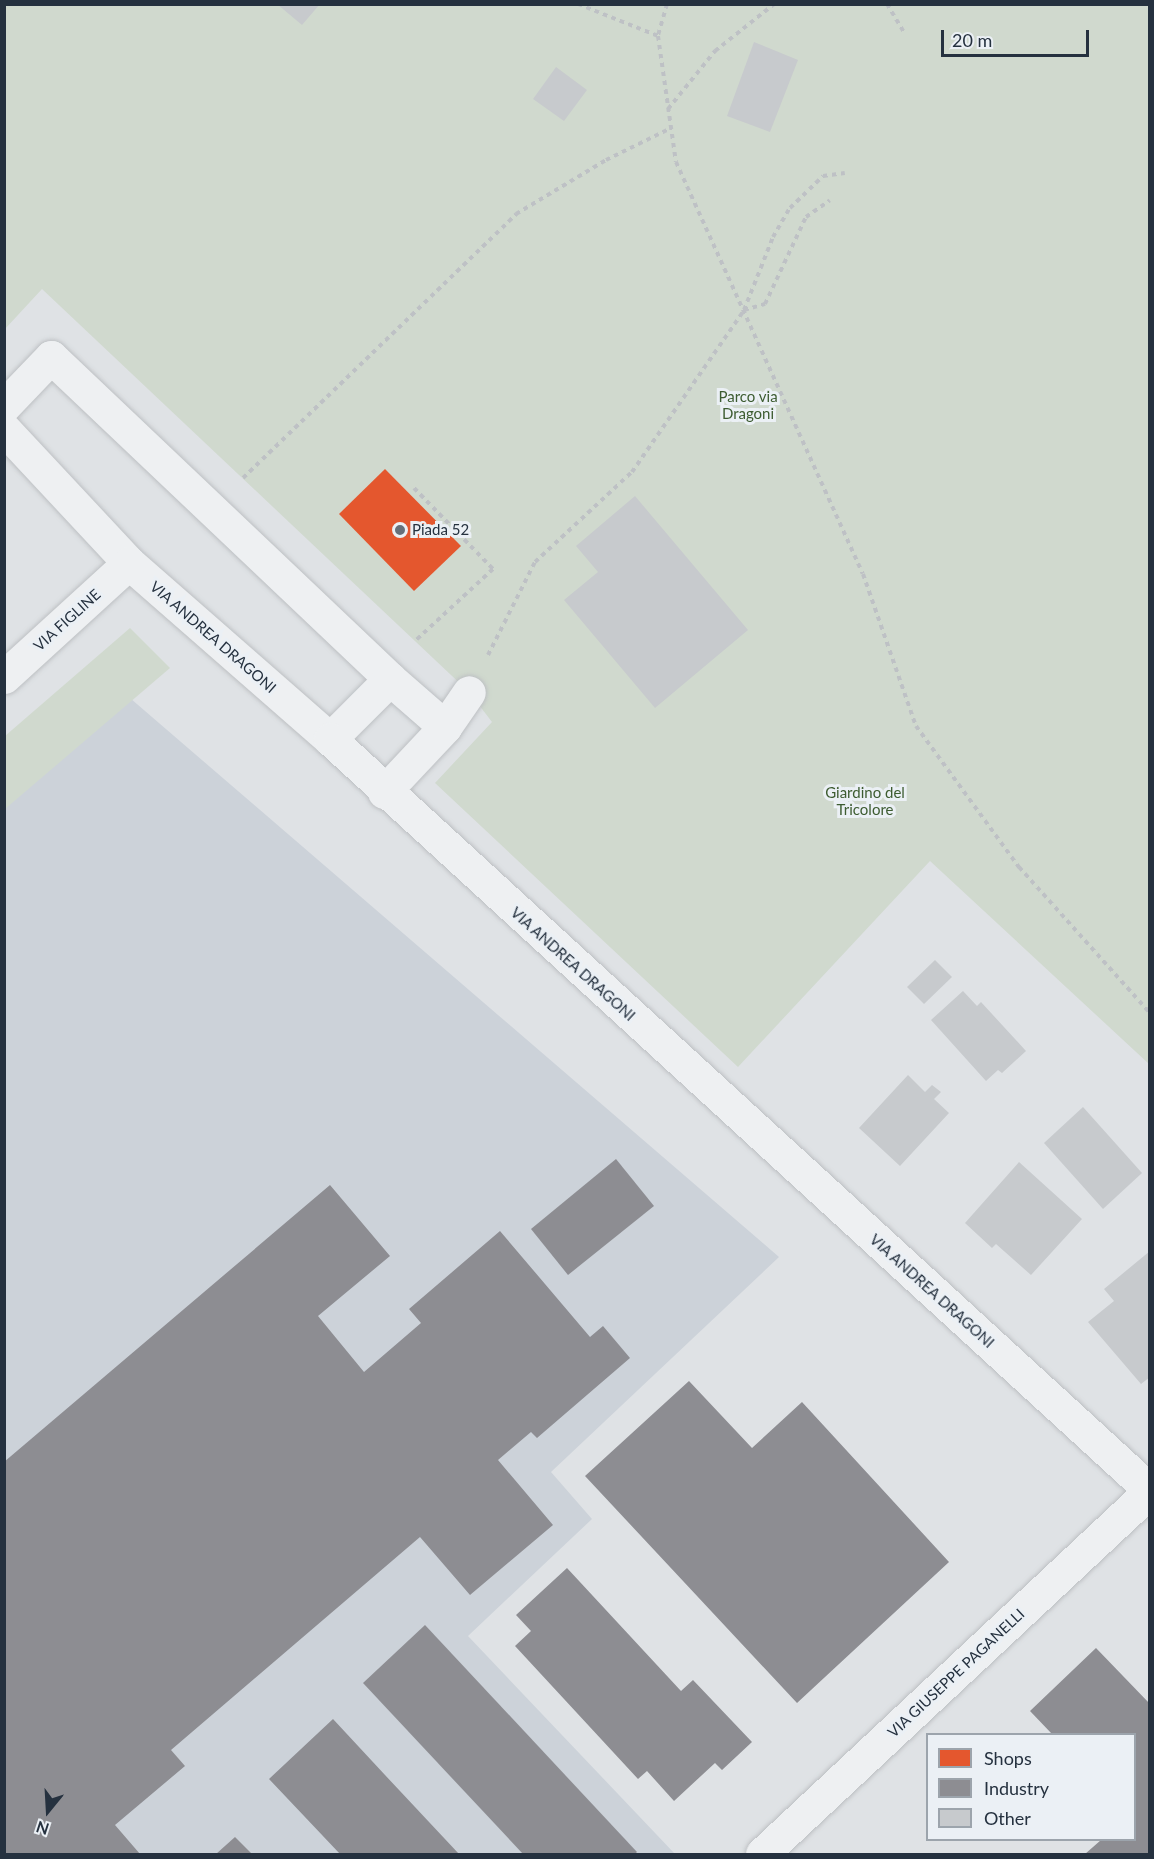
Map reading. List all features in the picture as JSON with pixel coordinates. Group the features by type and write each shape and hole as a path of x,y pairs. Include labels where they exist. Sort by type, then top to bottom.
{"street":[{"path":"4,406 51,357 390,679 446,728"},
{"name":"VIA ANDREA DRAGONI","path":"4,429 129,563 330,740 384,792 1149,1490"},
{"name":"VIA FIGLINE","path":"4,677 129,563"},
{"path":"330,740 390,679"},
{"path":"384,792 446,728 469,692"},
{"name":"VIA GIUSEPPE PAGANELLI","path":"762,1854 1149,1490"}],"path":[{"path":"578,4 658,36"},
{"path":"668,4 658,36 676,162 863,574 916,726 1019,867 1149,1013"},
{"path":"668,109 714,51 774,4"},
{"path":"887,4 904,32"},
{"path":"243,478 516,214 606,160 671,128"},
{"path":"469,692 536,562 632,472 744,310 773,237 790,208 823,176 845,173"},
{"path":"744,310 765,304 806,217 830,200"},
{"path":"414,488 493,569 415,641"}],"shaded area":[{"path":"116,686 779,1257 551,1472 592,1519 468,1636 675,1854 5,1854 5,787"}],"green space":[{"name":"Parco via Dragoni","path":"4,5 1149,5 1149,1064 930,861 738,1067 435,783 492,722 469,692 42,289 5,329"},
{"path":"130,628 170,668 5,809 5,736"}],"building: Shops":[{"name":"Piada 52","path":"385,469 461,546 414,591 339,514"}],"building: Industry":[{"path":"616,1159 654,1206 568,1275 531,1229"},
{"path":"330,1185 390,1256 318,1316 364,1372 421,1323 409,1309 500,1231 590,1337 603,1326 630,1358 537,1438 531,1432 498,1460 553,1525 470,1595 420,1537 171,1750 185,1766 115,1825 140,1854 4,1854 4,1462"},
{"path":"689,1381 752,1448 802,1402 949,1562 797,1703 585,1476"},
{"path":"567,1568 681,1691 693,1680 752,1742 722,1770 715,1763 674,1801 647,1771 638,1779 515,1646 531,1631 516,1615"},
{"path":"425,1625 637,1852 635,1854 523,1854 363,1683"},
{"path":"1096,1648 1150,1704 1150,1854 1085,1854 1100,1841 1136,1841 1136,1733 1051,1733 1030,1711"},
{"path":"333,1719 459,1854 340,1854 269,1779"},
{"path":"235,1837 252,1854 216,1854"}],"building: Other":[{"path":"277,4 320,4 302,25"},
{"path":"754,42 798,60 770,132 727,116"},
{"path":"556,67 587,90 564,121 533,99"},
{"path":"635,496 748,630 655,708 564,600 598,572 576,546"},
{"path":"935,960 952,977 924,1004 907,987"},
{"path":"963,991 977,1006 981,1002 1026,1051 1002,1073 998,1070 986,1081 931,1020"},
{"path":"908,1075 925,1092 932,1085 941,1092 934,1099 949,1113 900,1166 859,1128"},
{"path":"1083,1107 1142,1173 1103,1209 1044,1143"},
{"path":"1019,1162 1082,1219 1031,1275 996,1244 992,1248 965,1223"},
{"path":"1150,1251 1150,1377 1141,1384 1088,1322 1114,1301 1104,1289"}],"place":[{"name":"Piada 52","path":"400,530"}],"park label":[{"name":"Giardino del Tricolore","path":"865,800"}]}
